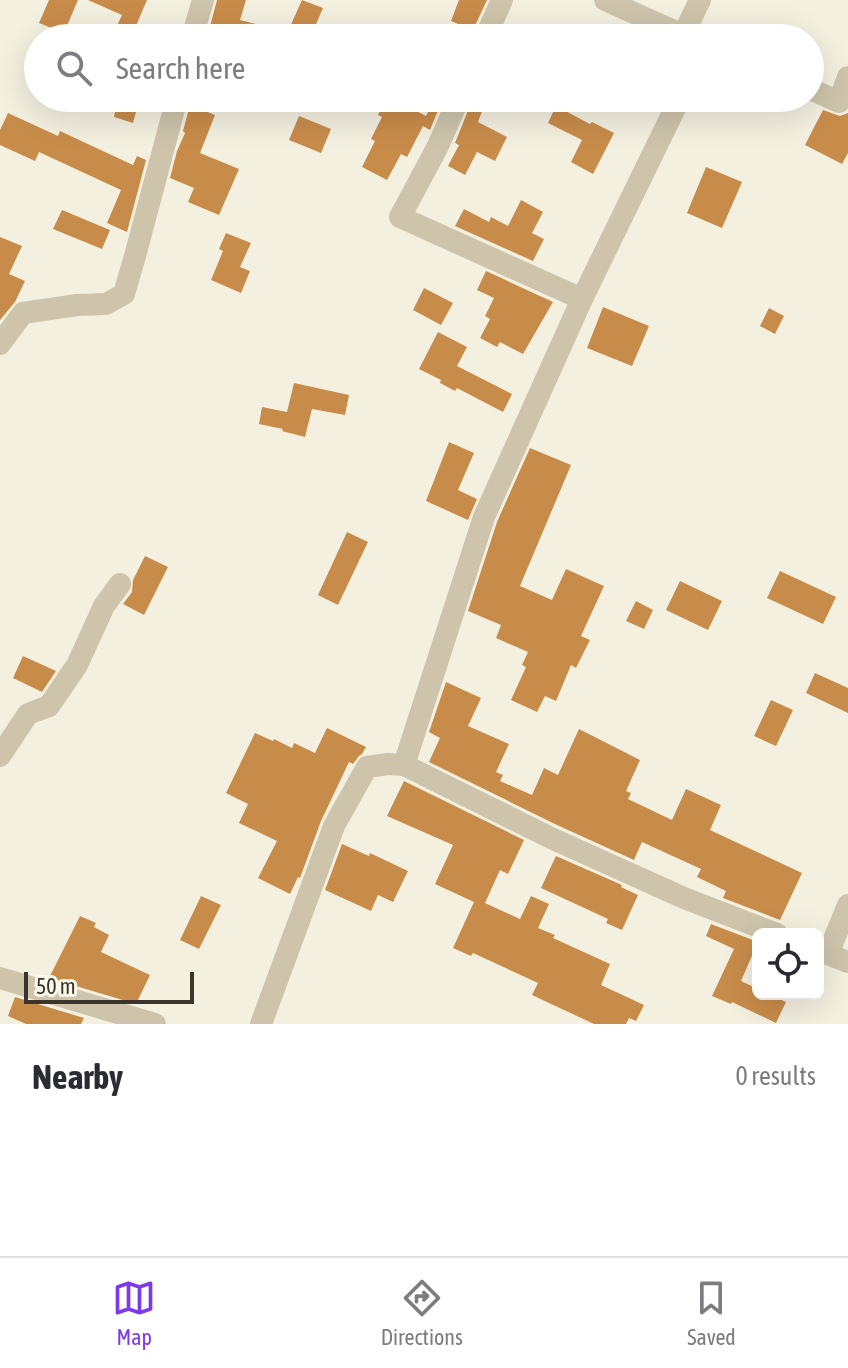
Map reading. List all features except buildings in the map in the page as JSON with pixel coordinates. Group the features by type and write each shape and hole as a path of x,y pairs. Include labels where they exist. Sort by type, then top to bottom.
{"street":[{"path":"196,24 203,0"},
{"path":"491,24 502,0"},
{"path":"605,0 658,24"},
{"path":"691,24 700,0"},
{"path":"824,95 844,104 848,77"},
{"path":"0,344 23,313 106,304 124,294 173,112"},
{"path":"453,112 400,217 582,299"},
{"path":"404,765 484,517 582,299 673,112"},
{"path":"0,756 28,714 49,706 77,665 104,606 120,584"},
{"path":"261,1024 334,826 367,767 404,765 564,844 684,898 762,928"},
{"path":"831,955 848,905"},
{"path":"0,978 155,1024"}]}
